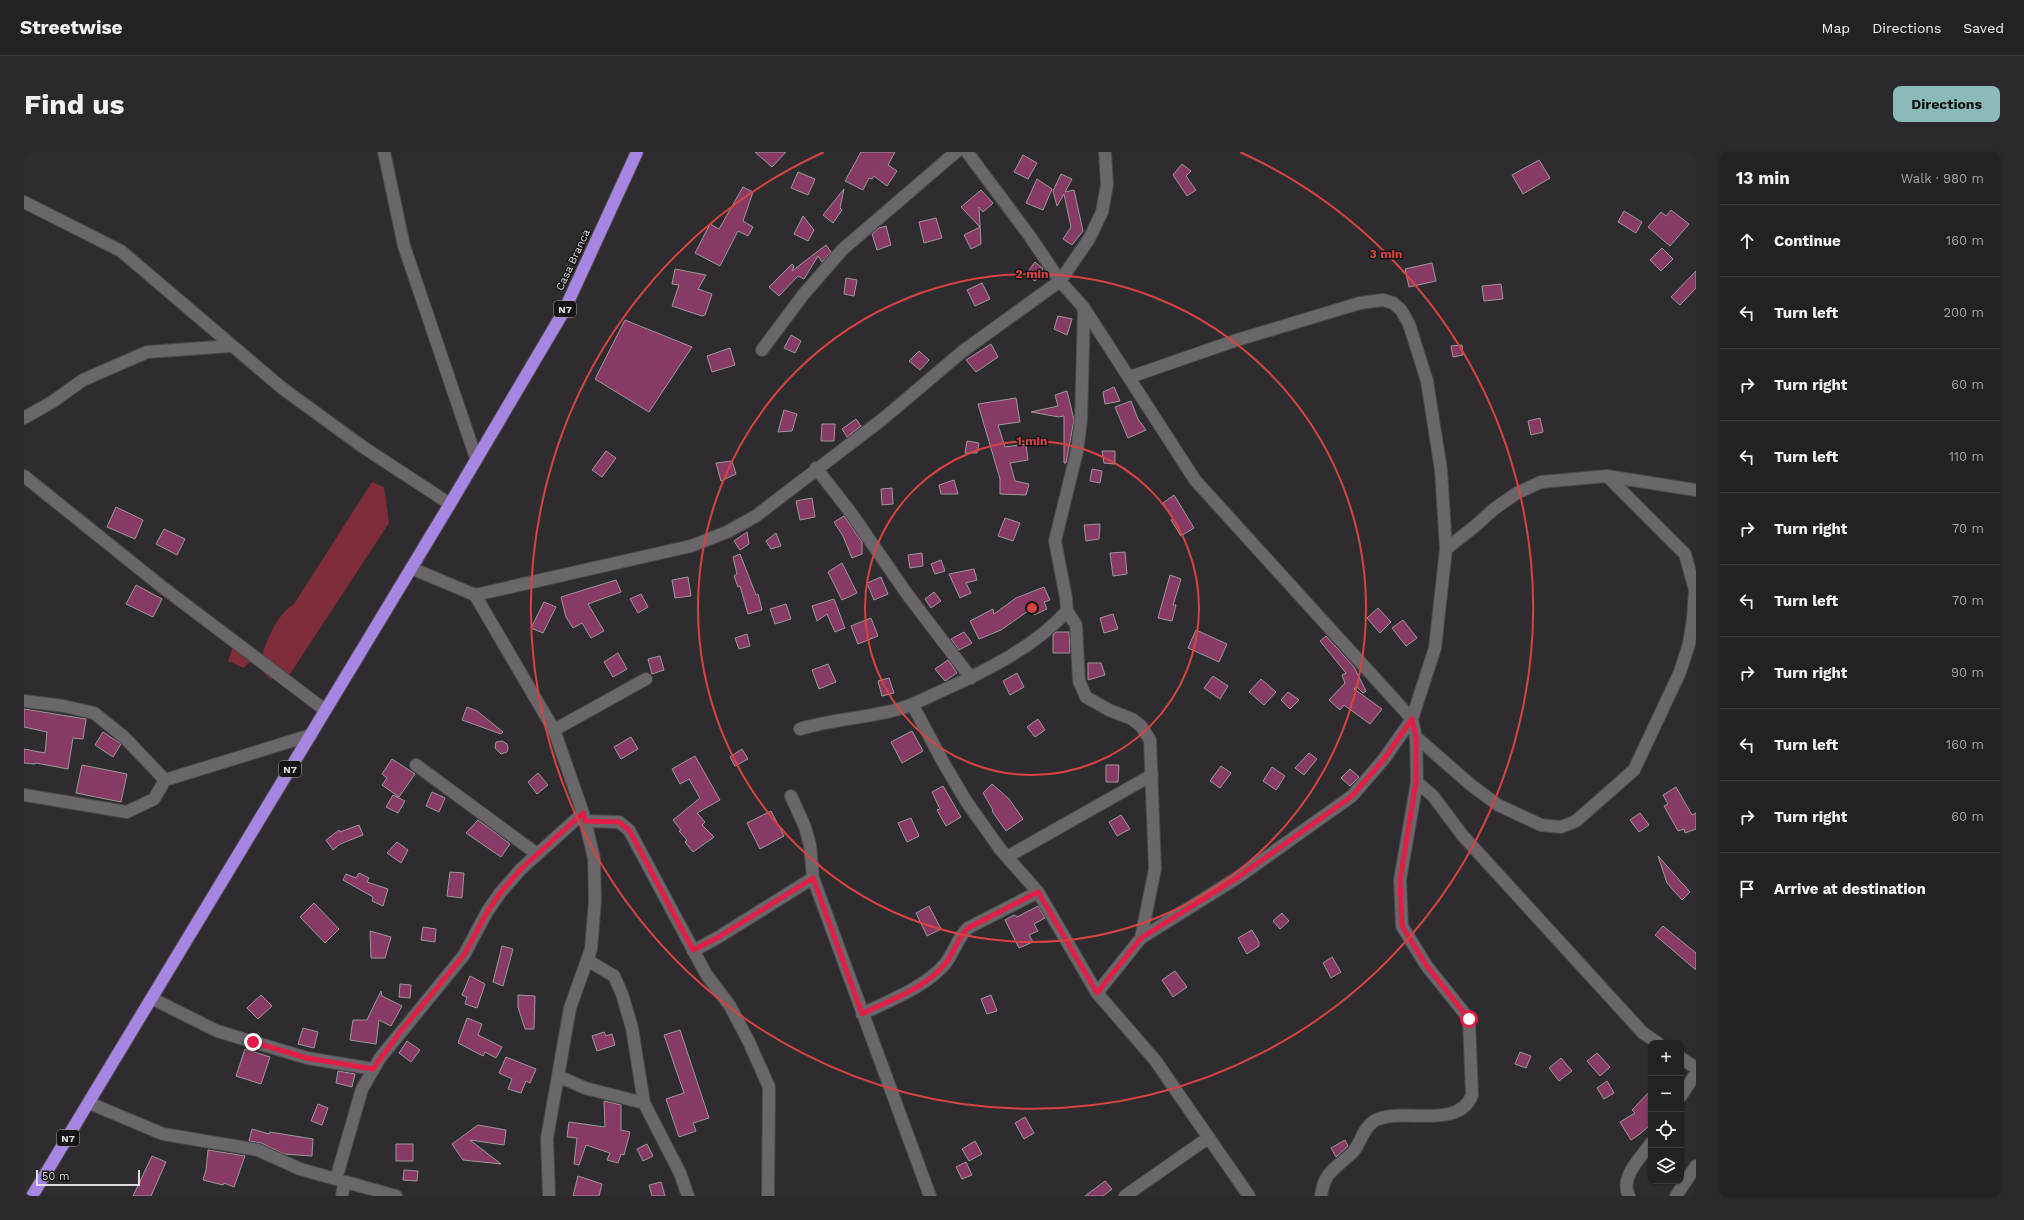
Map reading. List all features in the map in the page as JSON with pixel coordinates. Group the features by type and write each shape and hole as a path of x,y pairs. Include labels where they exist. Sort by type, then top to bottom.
{"highway":[{"name":"Casa Branca","path":"476,458 564,311 637,152"},
{"name":"N7","path":"32,1196 153,999 325,710 450,504 476,458"}],"street":[{"path":"384,152 404,246 476,458"},
{"path":"762,350 803,295 842,249 956,152"},
{"path":"967,152 1029,235 1060,281 1084,308 1130,377 1195,480 1412,719 1416,737 1416,782 1400,880 1402,926 1426,965 1469,1019 1472,1095 1469,1102 1463,1108 1437,1116 1401,1116 1374,1121 1366,1128 1357,1148 1324,1179 1321,1196"},
{"path":"411,568 474,595 691,546 727,532 756,516 816,468 884,418 963,352 1060,281 1089,239 1102,212 1107,185 1105,152"},
{"path":"24,202 121,251 282,388 363,447 450,504"},
{"path":"1097,993 1141,938 1237,878 1352,796 1384,759 1412,719 1435,648 1446,549 1440,470 1426,380 1409,324 1401,310 1393,303 1383,300 1360,303 1237,340 1130,377"},
{"path":"1084,308 1081,421 1077,451 1054,541 1066,598 1066,611 1076,625 1079,681 1086,697 1109,710 1132,719 1141,726 1150,740 1155,869 1141,938"},
{"path":"24,418 52,402 83,380 147,352 231,346"},
{"path":"816,468 851,512 907,594 971,678"},
{"path":"24,476 162,586 325,710"},
{"path":"1446,549 1494,509 1518,493 1541,482 1607,476 1696,490"},
{"path":"1416,737 1471,785 1498,805 1541,825 1561,827 1576,821 1634,770 1680,672 1689,644 1693,619 1695,590 1685,554 1607,476"},
{"path":"474,595 554,730 584,817 594,858 596,901 591,949 570,1008 547,1138 549,1196"},
{"path":"800,729 817,724 899,709 971,678 1017,652 1059,619 1066,611"},
{"path":"554,730 646,679"},
{"path":"24,701 64,706 94,713 124,737 165,780"},
{"path":"912,704 966,801 1006,857 1038,892 1097,993 1155,1060 1249,1196"},
{"path":"24,795 127,812 154,799 165,780 311,734"},
{"path":"416,765 537,854"},
{"path":"1006,857 1152,775"},
{"path":"1416,782 1433,796 1463,836 1643,1033 1654,1040"},
{"path":"791,796 805,827 810,846 813,878 930,1196"},
{"path":"342,1196 340,1181 362,1089 373,1069 400,1032 464,955 487,912 500,893 537,854 584,817 619,822 629,830 706,974 730,1006 749,1042 769,1087 768,1196"},
{"path":"693,950 717,938 813,878"},
{"path":"862,1014 915,987 934,974 946,963 960,936 968,928 1038,892"},
{"path":"587,960 614,976 622,994 632,1028 644,1103 680,1173 688,1196"},
{"path":"153,999 217,1030 307,1058 373,1069"},
{"path":"1684,1060 1696,1068"},
{"path":"1684,1091 1696,1073"},
{"path":"558,1076 585,1088 644,1103"},
{"path":"89,1103 163,1134 258,1150 300,1169 396,1196"},
{"path":"1125,1196 1208,1138"},
{"path":"1629,1196 1627,1190 1627,1177 1648,1147"},
{"path":"1676,1196 1696,1166"}],"shaded area":[{"path":"372,482 384,487 389,523 288,677 278,670 271,680 261,670 259,665 251,660 244,668 228,661 235,641 240,637 262,656 270,634 278,620 294,604"}],"building":[{"path":"755,152 786,152 772,167"},
{"path":"861,152 895,152 888,165 897,171 887,186 874,176 872,179 869,178 863,190 845,181"},
{"path":"1023,155 1037,163 1028,179 1014,172"},
{"path":"1539,160 1550,178 1523,194 1512,175"},
{"path":"1182,164 1191,171 1186,176 1196,190 1187,196 1173,175"},
{"path":"798,172 815,179 808,195 791,188"},
{"path":"1061,174 1072,179 1065,192 1074,190 1083,231 1072,245 1063,239 1071,227 1064,194 1057,206 1053,191"},
{"path":"1037,179 1052,189 1043,210 1026,203"},
{"path":"743,187 753,192 743,221 753,227 748,236 738,231 720,266 695,253 710,224 719,229"},
{"path":"844,189 840,208 842,210 833,223 823,215"},
{"path":"981,190 993,203 983,212 979,207 981,244 971,249 964,235 980,227 961,207"},
{"path":"1671,210 1689,224 1670,246 1648,227 1661,212 1666,216"},
{"path":"1624,211 1642,222 1636,233 1618,222"},
{"path":"803,216 814,230 808,241 794,234"},
{"path":"936,218 942,238 924,243 919,222"},
{"path":"886,226 891,245 877,250 872,234 879,228"},
{"path":"826,245 831,252 822,262 818,256 804,279 798,276 779,296 769,287 792,264 794,266 792,271"},
{"path":"1662,248 1673,259 1661,271 1650,260"},
{"path":"1035,262 1043,269 1035,281 1026,274"},
{"path":"1432,263 1436,281 1409,287 1405,269"},
{"path":"675,269 706,275 698,289 712,294 705,315 702,316 672,306 679,285 672,284"},
{"path":"1696,271 1696,288 1680,305 1671,297"},
{"path":"846,278 857,280 854,296 844,294"},
{"path":"982,283 990,299 975,306 967,290"},
{"path":"1501,284 1503,299 1484,301 1482,286"},
{"path":"1058,316 1072,319 1067,335 1054,329"},
{"path":"625,320 692,347 649,412 595,379"},
{"path":"791,335 801,341 795,353 784,348"},
{"path":"991,344 998,357 976,372 966,360"},
{"path":"1462,345 1463,355 1453,357 1451,346"},
{"path":"730,348 735,365 712,372 707,356"},
{"path":"919,351 929,360 920,370 909,361"},
{"path":"1114,387 1120,401 1105,404 1103,392"},
{"path":"1067,391 1074,420 1066,463 1064,463 1064,416 1059,417 1031,412 1058,406 1055,395"},
{"path":"1016,398 1020,422 998,425 1005,447 1026,444 1028,460 1010,463 1015,481 1029,484 1026,495 1000,494 1000,479 978,404"},
{"path":"1131,401 1138,419 1146,430 1128,438 1115,407"},
{"path":"784,410 797,414 792,431 778,432"},
{"path":"1540,418 1543,432 1531,435 1528,421"},
{"path":"856,419 861,426 847,437 842,429"},
{"path":"822,424 835,424 834,441 821,441"},
{"path":"967,441 979,443 977,453 965,453"},
{"path":"606,451 616,458 602,477 592,470"},
{"path":"1102,451 1115,451 1115,464 1104,463"},
{"path":"732,461 736,474 721,481 716,463"},
{"path":"1092,469 1102,471 1100,483 1090,481"},
{"path":"954,480 958,494 941,494 939,485"},
{"path":"892,488 893,504 882,505 881,489"},
{"path":"1174,495 1194,528 1181,536 1163,503"},
{"path":"812,498 815,517 800,520 796,501"},
{"path":"116,507 143,520 135,539 107,527"},
{"path":"844,516 862,542 862,554 852,558 843,536 834,522"},
{"path":"1005,518 1020,523 1013,541 998,536"},
{"path":"1100,524 1099,539 1086,541 1084,525"},
{"path":"164,529 185,539 177,555 156,544"},
{"path":"747,532 749,544 740,550 734,541"},
{"path":"776,533 781,546 771,549 766,541"},
{"path":"1125,552 1127,574 1113,576 1110,553"},
{"path":"922,553 923,566 910,568 908,555"},
{"path":"740,554 756,595 758,594 762,610 748,614 740,586 738,587 734,576 737,574 733,557"},
{"path":"941,560 945,571 935,574 931,564"},
{"path":"842,563 857,593 842,600 828,572"},
{"path":"974,569 977,580 966,583 971,593 960,598 949,574"},
{"path":"1170,575 1181,579 1173,605 1176,605 1172,621 1158,618"},
{"path":"688,577 691,596 675,598 672,580"},
{"path":"881,577 888,594 874,600 867,583"},
{"path":"616,580 621,592 588,604 604,631 591,638 582,623 573,628 566,617 561,597"},
{"path":"136,585 162,599 153,617 126,604"},
{"path":"1044,587 1050,600 1044,602 1047,609 1034,615 1031,609 1001,630 979,639 970,621 993,609 994,614 1016,598"},
{"path":"934,592 941,601 931,608 925,599"},
{"path":"641,594 648,607 638,613 630,599"},
{"path":"834,599 845,628 835,632 827,614 817,621 812,606"},
{"path":"544,602 556,607 543,633 531,628"},
{"path":"786,604 791,619 775,624 770,609"},
{"path":"1378,608 1391,622 1380,633 1367,618"},
{"path":"1113,614 1118,629 1104,633 1100,618"},
{"path":"871,618 878,636 858,644 851,626"},
{"path":"1403,620 1417,638 1406,646 1392,628"},
{"path":"1196,630 1227,644 1219,662 1188,648"},
{"path":"964,632 972,643 959,650 951,639"},
{"path":"1056,632 1069,632 1070,653 1053,653 1053,635"},
{"path":"747,634 750,646 739,649 735,638"},
{"path":"1326,636 1354,667 1366,691 1363,693 1357,687 1354,689 1382,709 1370,724 1344,705 1340,710 1329,700 1345,683 1342,675 1346,673 1320,641"},
{"path":"618,653 627,669 613,677 604,662"},
{"path":"660,656 664,670 652,674 648,659"},
{"path":"948,660 957,673 945,681 935,669"},
{"path":"1088,663 1101,663 1105,675 1088,680"},
{"path":"828,664 836,682 819,689 812,670"},
{"path":"1017,673 1024,687 1010,695 1003,681"},
{"path":"1213,676 1228,686 1220,699 1204,688"},
{"path":"889,678 894,693 882,696 878,681"},
{"path":"1261,679 1276,692 1264,705 1249,692"},
{"path":"1288,692 1299,700 1290,709 1281,700"},
{"path":"467,707 477,711 503,732 501,734 462,720"},
{"path":"24,709 86,719 83,739 73,738 68,769 36,763 24,763 24,749 45,753 47,732 24,727"},
{"path":"1038,719 1045,730 1035,737 1027,727"},
{"path":"912,731 923,751 902,763 891,742"},
{"path":"103,732 121,744 113,757 95,745"},
{"path":"631,737 638,749 621,759 614,747"},
{"path":"502,741 507,744 508,748 507,752 501,754 495,748 496,742"},
{"path":"742,749 748,759 735,766 730,757"},
{"path":"1309,753 1317,759 1304,775 1295,768"},
{"path":"695,756 720,800 697,813 705,822 702,825 714,837 693,852 685,842 687,840 679,831 681,830 673,820 700,798 689,779 680,784 672,769"},
{"path":"392,759 415,774 399,797 382,785 387,778 382,774"},
{"path":"82,765 127,774 121,802 76,793"},
{"path":"1106,765 1119,765 1118,782 1106,782"},
{"path":"1221,766 1231,773 1220,788 1210,781"},
{"path":"1272,767 1285,776 1276,790 1263,781"},
{"path":"1350,769 1359,777 1350,786 1341,778"},
{"path":"538,773 548,785 537,794 528,782"},
{"path":"992,784 1009,799 1023,819 1006,831 992,811 993,810 983,793"},
{"path":"943,786 961,817 946,826 937,810 940,809 932,792"},
{"path":"1676,787 1692,815 1696,813 1696,829 1685,833 1684,829 1678,831 1664,806 1668,804 1663,795"},
{"path":"432,792 445,798 439,812 426,806"},
{"path":"393,795 405,801 398,813 386,807"},
{"path":"771,811 784,836 760,849 747,823"},
{"path":"1640,813 1649,825 1639,832 1630,820"},
{"path":"1121,815 1130,829 1117,836 1109,822"},
{"path":"911,818 919,836 907,842 898,823"},
{"path":"478,820 510,844 501,857 466,833"},
{"path":"359,825 363,835 340,844 333,850 326,840 339,830 340,832"},
{"path":"397,842 408,850 401,863 387,853"},
{"path":"1658,856 1690,892 1682,900 1667,883"},
{"path":"450,872 464,873 462,898 447,896"},
{"path":"359,873 369,878 367,882 388,889 383,906 372,901 373,897 343,880 346,874 356,878"},
{"path":"314,903 339,929 325,943 300,917"},
{"path":"929,906 941,929 927,936 916,913"},
{"path":"1038,906 1045,918 1034,924 1038,931 1029,935 1033,942 1019,948 1005,920 1014,915 1017,917"},
{"path":"1282,913 1289,921 1280,929 1273,921"},
{"path":"1663,926 1696,953 1696,970 1655,935"},
{"path":"423,927 436,929 435,942 421,940"},
{"path":"1252,930 1259,942 1259,946 1247,954 1238,938"},
{"path":"370,931 391,937 385,958 371,958"},
{"path":"502,946 513,949 503,986 493,982"},
{"path":"1332,957 1341,972 1331,978 1323,963"},
{"path":"1175,971 1187,987 1173,997 1162,980"},
{"path":"470,976 485,984 477,1008 465,1004 467,997 462,995"},
{"path":"400,984 411,985 410,998 399,997"},
{"path":"381,991 382,996 402,1006 391,1026 379,1020 376,1044 350,1040 353,1020 367,1020"},
{"path":"261,995 272,1006 258,1019 247,1008"},
{"path":"518,995 535,996 534,1029 525,1029 518,1007"},
{"path":"991,995 997,1011 987,1014 981,999"},
{"path":"467,1018 482,1024 478,1035 502,1047 496,1058 485,1052 483,1056 458,1043"},
{"path":"303,1028 318,1032 314,1048 298,1044"},
{"path":"680,1030 709,1118 693,1123 696,1131 679,1137 666,1099 684,1093 664,1035"},
{"path":"604,1032 606,1036 612,1034 615,1045 597,1051 592,1036"},
{"path":"407,1041 420,1050 411,1062 399,1053"},
{"path":"245,1049 270,1057 261,1084 236,1076"},
{"path":"1520,1052 1531,1056 1526,1068 1515,1064"},
{"path":"1597,1053 1610,1067 1600,1076 1587,1061"},
{"path":"506,1057 536,1069 530,1083 526,1081 521,1093 508,1089 512,1079 499,1073"},
{"path":"1561,1058 1572,1071 1559,1081 1549,1068"},
{"path":"338,1071 355,1074 352,1087 336,1083"},
{"path":"1607,1081 1614,1093 1604,1099 1597,1088"},
{"path":"1648,1093 1648,1127 1631,1140 1620,1122 1635,1113 1632,1110"},
{"path":"604,1101 621,1105 621,1130 630,1132 624,1155 621,1154 618,1163 607,1160 610,1153 586,1145 579,1165 574,1164 577,1138 567,1137 569,1122 605,1127"},
{"path":"318,1104 328,1108 322,1125 311,1121"},
{"path":"1025,1117 1034,1133 1024,1139 1015,1123"},
{"path":"478,1125 506,1130 504,1145 470,1140 501,1164 463,1160 452,1144"},
{"path":"252,1129 269,1134 270,1132 313,1139 312,1156 284,1154 261,1143 249,1141"},
{"path":"1345,1140 1348,1146 1336,1157 1331,1148"},
{"path":"975,1141 982,1154 969,1161 962,1149"},
{"path":"396,1144 413,1144 413,1161 396,1161"},
{"path":"647,1144 653,1156 643,1161 637,1149"},
{"path":"208,1150 245,1156 234,1187 224,1183 223,1185 203,1180 206,1170"},
{"path":"152,1156 166,1162 151,1196 133,1196"},
{"path":"966,1162 972,1175 962,1179 956,1167"},
{"path":"404,1170 418,1171 417,1181 403,1180"},
{"path":"578,1176 602,1184 599,1196 573,1196"},
{"path":"1105,1181 1112,1189 1103,1196 1085,1196"},
{"path":"661,1182 665,1196 652,1196 649,1185"}],"route":[{"path":"253,1042 307,1058 373,1069 400,1032 464,955 487,912 500,893 521,869 583,813 585,821 619,822 629,830 693,950 717,938 813,878 862,1014 927,980 946,963 960,936 968,928 1038,892 1097,993 1141,938 1237,878 1352,796 1384,759 1412,719 1416,737 1416,782 1400,880 1400,910 1402,926 1426,965 1469,1019"}]}
